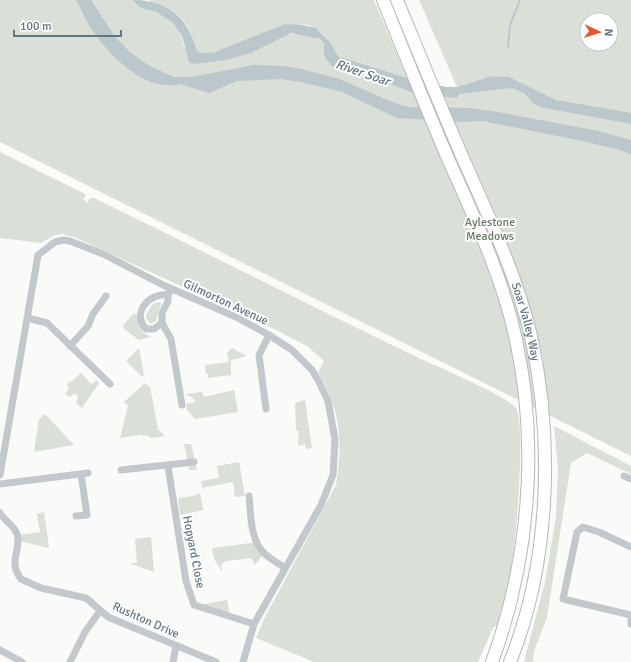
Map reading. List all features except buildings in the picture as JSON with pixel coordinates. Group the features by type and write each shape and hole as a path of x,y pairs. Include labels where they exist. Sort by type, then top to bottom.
{"highway":[{"name":"Soar Valley Way","path":"383,0 438,135 481,234 504,294 516,340 524,388 528,428 528,481 523,532 506,616 492,662"},
{"name":"Soar Valley Way","path":"397,0 516,286 531,336 540,390 544,432 544,485 540,548 527,611 510,662"}],"street":[{"name":"Gilmorton Avenue","path":"0,475 38,255 51,244 63,240 70,241 103,254 170,292 236,317 269,335 292,350 312,370 328,401 335,439 334,468 327,490 254,624 243,662"},
{"path":"162,323 154,329 146,328 142,322 142,311 144,304 153,296 170,292 168,301 162,313 162,323 171,339 182,405"},
{"path":"70,346 88,326 93,314 106,296"},
{"path":"28,318 44,322 110,384"},
{"path":"266,409 259,355 269,335"},
{"path":"121,470 194,462"},
{"name":"Hopyard Close","path":"168,466 186,581 194,605 254,624"},
{"path":"0,484 88,473"},
{"path":"76,516 87,514 81,474"},
{"path":"624,476 631,479"},
{"path":"249,496 254,535 257,542 264,553 285,568"},
{"name":"Rushton Drive","path":"0,513 15,530 18,539 14,566 21,579 41,588 86,598 93,602 100,612 108,617 216,662"},
{"path":"631,547 599,532 583,527 577,532 564,599 631,615"},
{"path":"70,662 82,637 100,612"},
{"path":"173,662 176,646"},
{"path":"0,650 22,662"}],"green space":[{"name":"Aylestone Meadows","path":"0,0 141,0 149,9 174,24 183,40 184,47 200,62 286,34 306,35 317,38 323,43 324,56 363,74 390,82 415,94 417,97 505,77 491,76 457,87 419,0 631,0 631,456 0,142"},
{"path":"149,0 374,0 407,78 338,56 326,38 317,29 305,25 291,26 274,30 224,50 209,53 197,51 190,30 182,19 171,10"},
{"path":"0,152 83,193 86,195 83,199 88,203 89,199 94,198 421,359 486,389 500,396 516,408 519,418 520,458 518,508 512,563 498,624 493,628 478,662 314,662 256,638 264,620 258,630 336,485 339,454 338,427 332,400 318,372 324,361 307,346 266,325 74,237 62,234 53,236 41,243 0,238"},
{"path":"158,302 161,303 156,321 150,324 146,318 147,313 151,306"},
{"path":"134,313 138,316 140,327 143,332 152,337 139,340 123,328 124,324"},
{"path":"139,348 144,375 142,377 126,361"},
{"path":"232,348 247,356 231,360 231,375 208,378 205,365 229,362 227,353"},
{"path":"81,373 91,384 97,380 99,383 82,408 76,403 78,397 75,393 70,397 65,394 69,388 67,385 69,381 71,382"},
{"path":"145,383 150,387 158,429 165,436 150,438 149,436 140,435 120,438 128,406 124,402"},
{"path":"234,390 238,412 195,419 187,410 186,404 195,402 193,398 185,394 202,392 204,397"},
{"path":"305,400 312,448 306,449 305,444 299,446 297,441 299,440 298,431 296,430 295,403"},
{"path":"45,414 74,445 34,452 39,419"},
{"path":"554,426 631,466 631,474 587,453 571,463 547,617 534,651 533,662 524,662 545,582 556,517 558,469"},
{"path":"184,444 191,444 197,470 189,470"},
{"path":"239,462 245,496 235,497 233,482 202,488 201,481 219,478 217,466"},
{"path":"200,493 203,510 180,515 178,498 193,496"},
{"path":"44,512 49,548 19,541 19,535 40,532 37,514"},
{"path":"151,537 154,572 129,563 137,563 135,539"},
{"path":"257,542 264,553 255,565 251,558 227,561 221,564 223,573 214,559 212,548"},
{"path":"227,600 230,615 199,605"}],"water":[{"path":"76,0 91,0 116,38 130,52 148,65 174,77 191,77 254,65 284,66 302,69 339,79 397,104 408,107 469,108 599,131 631,140 631,155 621,150 582,141 483,121 460,122 397,118 342,92 301,82 281,79 237,81 209,93 180,84 166,85 153,83 140,77 127,68 105,47 89,25"},
{"name":"River Soar","path":"133,0 156,3 175,13 188,29 197,51 203,53 215,52 285,24 302,25 316,28 330,42 338,56 407,78 446,87 457,87 491,76 509,77 556,100 631,113 631,124 540,107 533,103 524,93 512,88 459,94 457,98 415,94 372,76 332,66 324,56 324,44 320,39 291,33 251,53 226,60 193,64 189,62 182,36 173,23 156,12 141,8"}],"waterway":[{"path":"508,47 510,25 520,0"}]}
